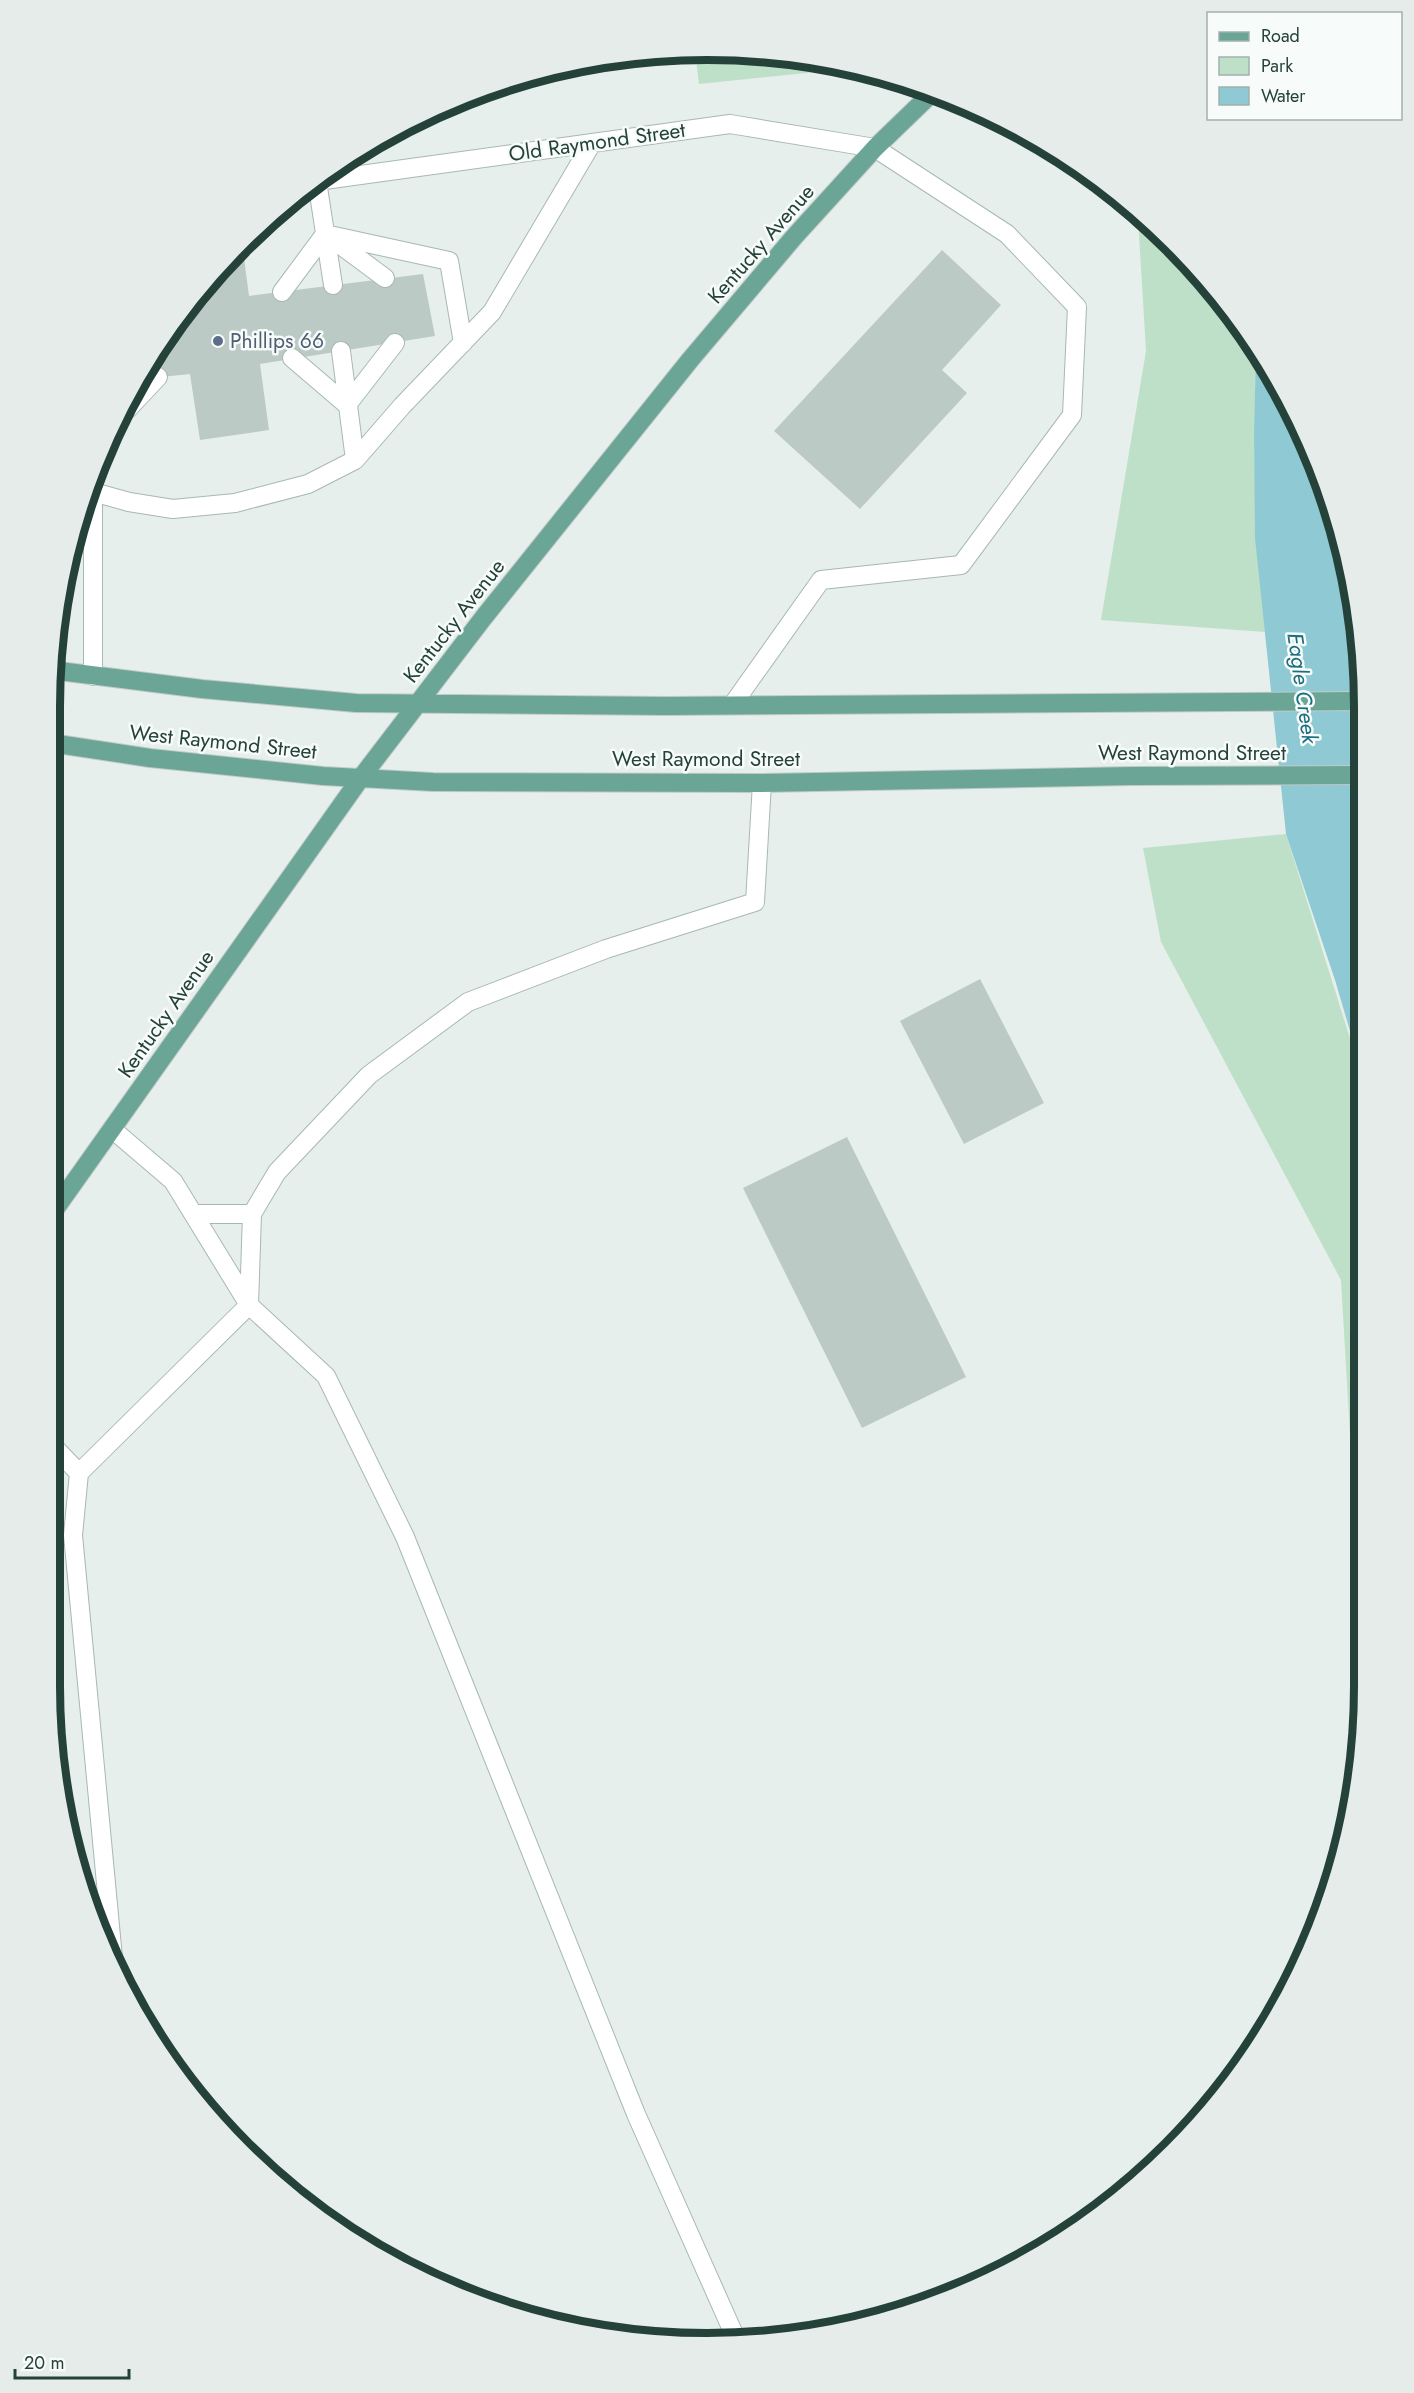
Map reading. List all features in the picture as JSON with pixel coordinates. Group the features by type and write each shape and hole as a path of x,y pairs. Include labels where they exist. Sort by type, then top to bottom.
{"main road":[{"name":"Kentucky Avenue","path":"60,1202 360,779 484,617 690,360 759,282 794,237 875,148 926,98"},
{"path":"61,671 356,703 1354,701"},
{"name":"West Raymond Street","path":"60,744 150,758 360,779 433,782 762,783 1354,774"}],"lane":[{"name":"Old Raymond Street","path":"335,178 730,124 875,148"},
{"path":"98,490 129,502 173,509 235,503 308,484 355,460 492,312 592,142"},
{"path":"733,704 821,580 961,565 1072,415 1077,307 1007,234 875,148"},
{"path":"318,190 333,285"},
{"path":"325,234 449,261 463,343"},
{"path":"325,234 385,278"},
{"path":"282,292 325,234"},
{"path":"347,405 395,342"},
{"path":"341,351 355,460"},
{"path":"292,358 347,405"},
{"path":"140,396 158,377"},
{"path":"91,508 93,676"},
{"path":"111,1939 73,1535 79,1473 249,1305 252,1214 277,1172 369,1075 468,1002 606,949 755,902 762,783"},
{"path":"112,1129 173,1181 249,1305 326,1376 405,1537 636,2114 733,2332"},
{"path":"194,1214 252,1214"},
{"path":"60,1453 79,1473"}],"green space":[{"path":"696,60 749,61 826,71 699,84"},
{"path":"1138,225 1193,280 1220,313 1256,366 1254,459 1265,632 1101,620 1146,351"},
{"path":"1286,834 1354,1051 1354,1505 1341,1280 1161,942 1143,848"}],"water":[{"name":"Eagle Creek","path":"1256,365 1287,421 1305,459 1320,499 1342,581 1353,665 1354,1044 1286,834 1255,538"}],"building":[{"path":"942,250 1001,305 942,370 967,393 860,509 774,431"},
{"path":"244,256 249,296 423,274 435,336 260,364 269,430 200,440 190,374 150,378 194,313"},
{"path":"980,979 1044,1103 964,1144 900,1021"},
{"path":"847,1137 966,1377 862,1428 743,1188"}],"place":[{"name":"Phillips 66","path":"218,341"}]}
